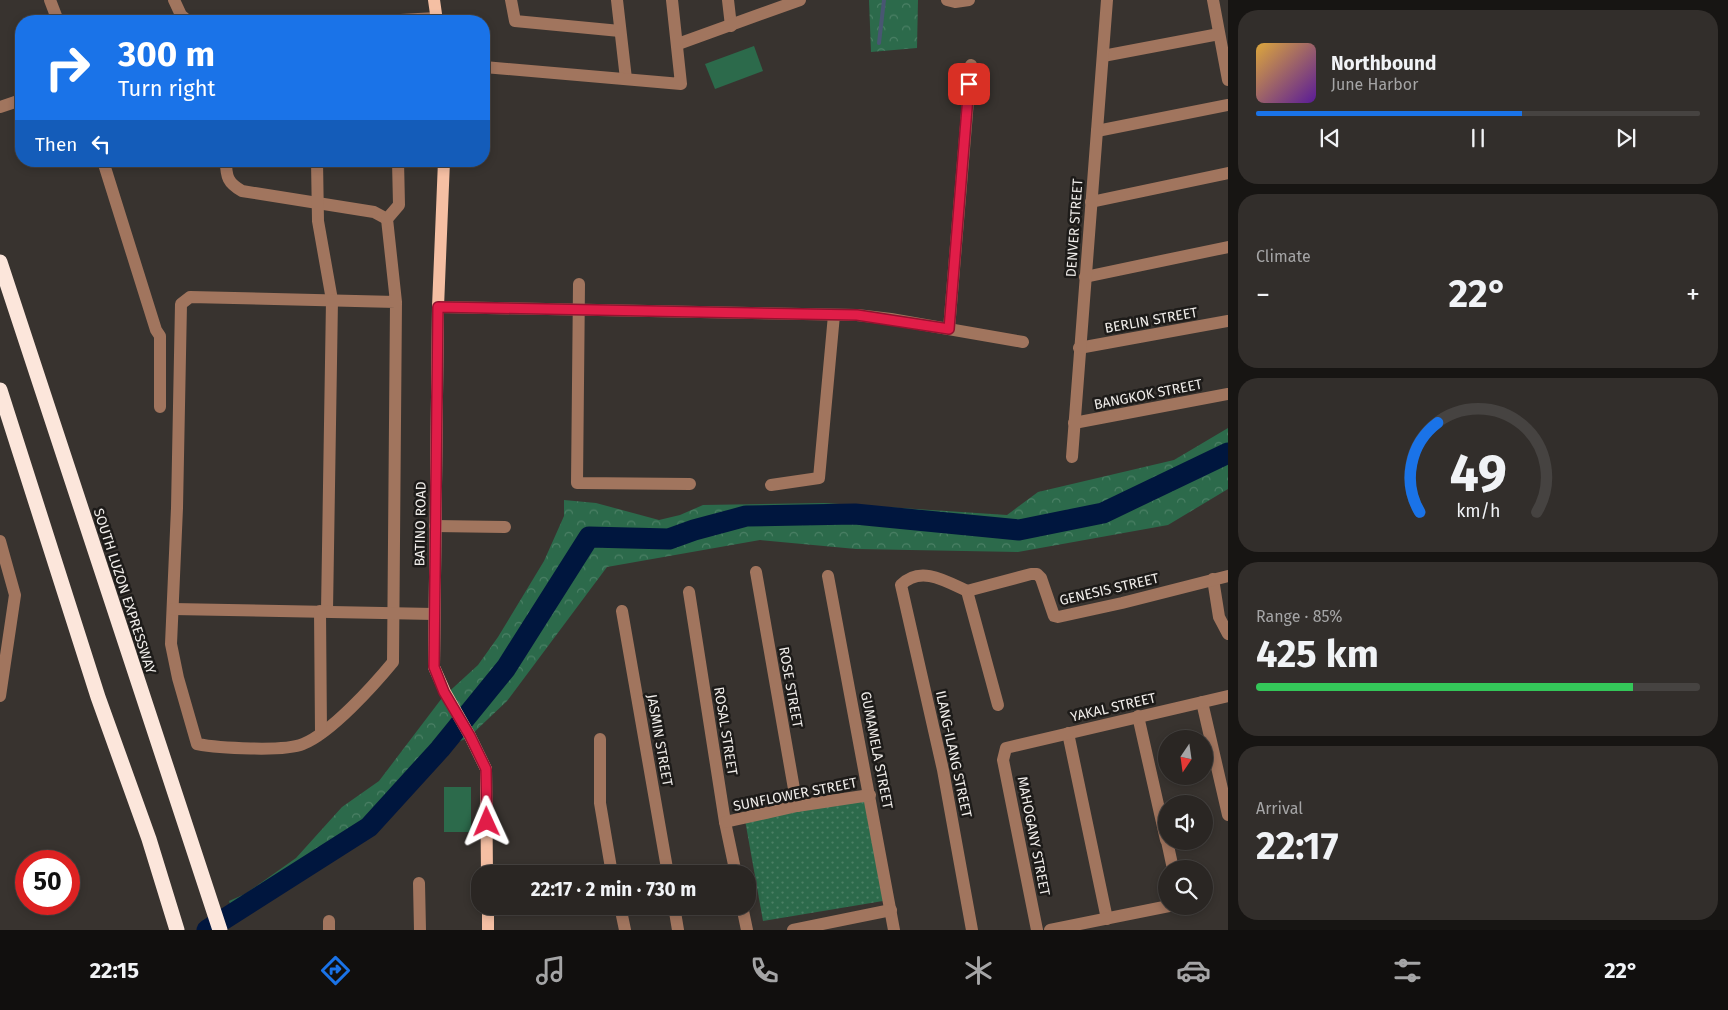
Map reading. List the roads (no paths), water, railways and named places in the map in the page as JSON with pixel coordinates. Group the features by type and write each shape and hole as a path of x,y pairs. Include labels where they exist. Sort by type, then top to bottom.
{"highway":[{"name":"SOUTH LUZON EXPRESSWAY","path":"0,262 220,930"},
{"path":"0,390 98,697 149,839 177,930"}],"main road":[{"path":"434,0 436,15"},
{"name":"BATINO ROAD","path":"444,167 438,307 434,667 444,692 470,736 486,769 487,865"},
{"path":"488,915 488,930"}],"street":[{"path":"50,0 56,15"},
{"path":"174,0 181,15"},
{"path":"511,0 515,21 620,31"},
{"path":"616,0 626,79"},
{"path":"490,68 681,84 672,0"},
{"path":"728,0 731,26"},
{"path":"678,44 798,0"},
{"path":"947,0 969,0"},
{"name":"DENVER STREET","path":"1072,457 1107,0"},
{"path":"1213,0 1228,80"},
{"path":"1103,56 1219,34"},
{"path":"949,329 971,65"},
{"path":"0,107 15,102"},
{"path":"1097,130 1228,105"},
{"path":"105,167 156,330 160,336 160,407"},
{"path":"226,167 226,178 233,186 242,191 374,212 387,219"},
{"path":"317,167 316,202 332,300 321,733"},
{"path":"396,302 190,297 181,304 171,644 178,678 197,744 212,747 288,748 303,744 337,720 393,662 396,302 387,219 399,205 398,167"},
{"path":"1091,202 1228,173"},
{"path":"1086,277 1228,246"},
{"path":"579,284 577,483 690,484"},
{"path":"438,307 834,315 891,318 1023,342"},
{"path":"772,485 819,478 834,315"},
{"name":"BERLIN STREET","path":"1079,348 1228,321"},
{"name":"BANGKOK STREET","path":"1074,423 1228,394"},
{"path":"435,526 505,527"},
{"path":"0,541 15,595 0,696"},
{"name":"ROSE STREET","path":"756,572 797,806"},
{"name":"GENESIS STREET","path":"967,591 1037,574 1042,578 1052,612 1054,616 1058,617 1122,604 1228,576"},
{"name":"ILANG-ILANG STREET","path":"967,591 932,575 908,579 901,585 943,770 972,930"},
{"name":"GUMAMELA STREET","path":"828,576 894,930"},
{"path":"1213,579 1219,617 1226,632"},
{"path":"967,591 998,705"},
{"name":"ROSAL STREET","path":"689,592 731,865"},
{"path":"173,609 434,614"},
{"name":"JASMIN STREET","path":"622,610 666,865"},
{"name":"YAKAL STREET","path":"1006,748 1228,696"},
{"path":"1202,702 1228,815"},
{"path":"1138,716 1158,805"},
{"path":"1068,733 1106,919"},
{"path":"600,739 600,803 610,865"},
{"name":"MAHOGANY STREET","path":"1006,748 1003,760 1037,930"},
{"name":"SUNFLOWER STREET","path":"725,822 797,806 870,795"},
{"path":"419,883 420,930"},
{"path":"1050,930 1158,908"},
{"path":"793,930 822,927 890,910"},
{"path":"622,915 626,930"},
{"path":"676,915 678,930"},
{"path":"744,915 747,930"}],"waterway":[{"path":"879,43 884,0"},
{"path":"207,930 369,827 440,749 506,668 589,537 669,539 746,516 855,514 1019,530 1103,513 1228,453"}]}
